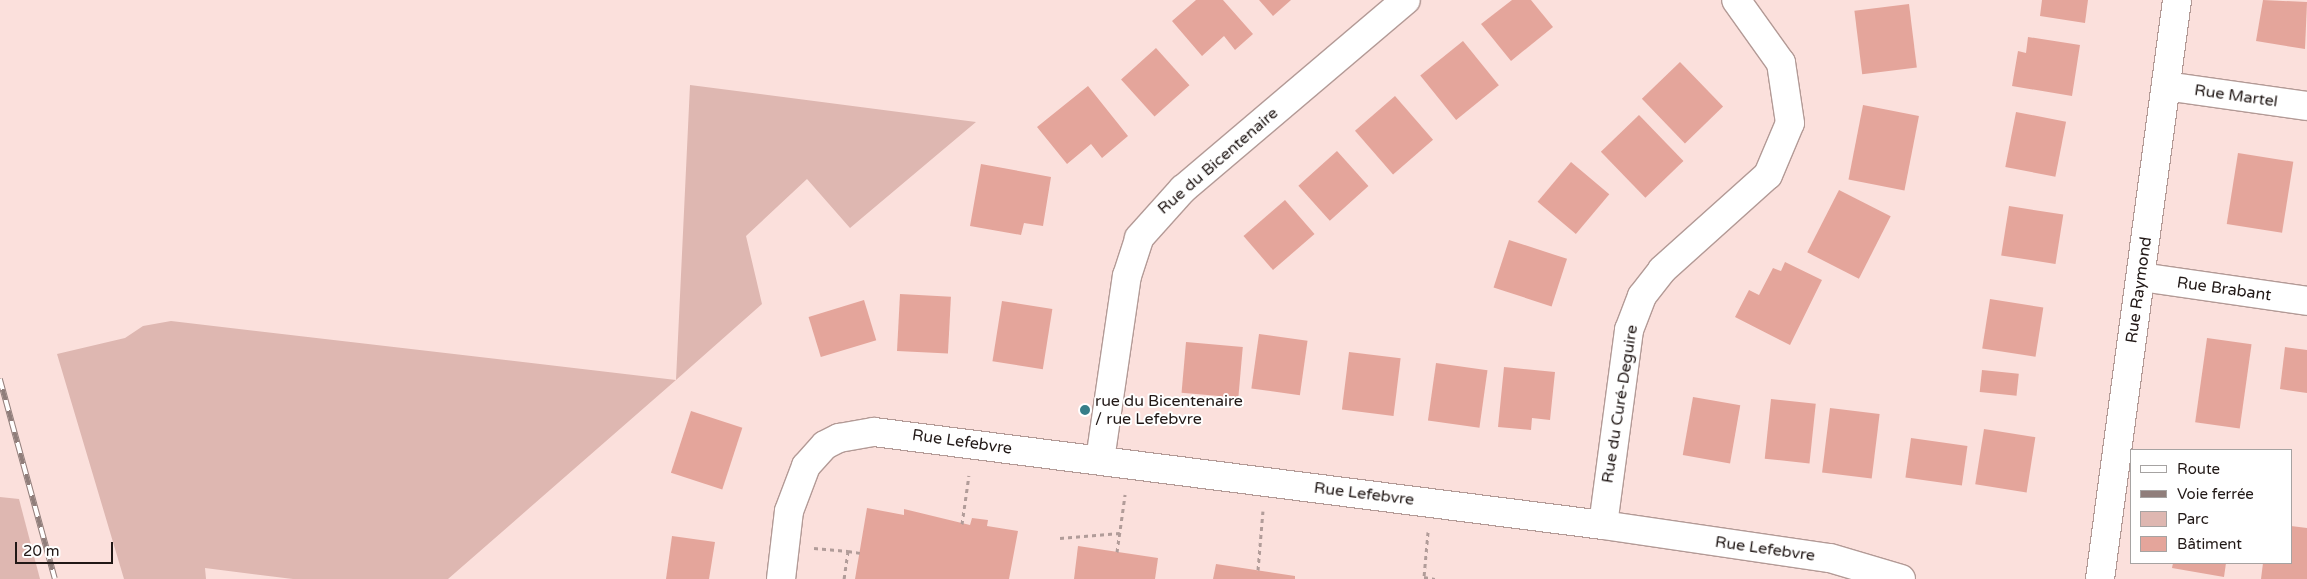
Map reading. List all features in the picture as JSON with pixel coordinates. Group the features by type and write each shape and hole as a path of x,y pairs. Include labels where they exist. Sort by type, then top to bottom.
{"street":[{"name":"Rue du Bicentenaire","path":"1100,460 1127,276 1144,232 1183,189 1406,0"},
{"name":"Rue du Curé-Deguire","path":"1603,525 1630,330 1642,296 1680,254 1758,186 1778,159 1790,123 1781,63 1736,0"},
{"name":"Rue Raymond","path":"2100,579 2178,0"},
{"name":"Rue Martel","path":"2166,86 2307,106"},
{"name":"Rue Brabant","path":"2141,277 2307,301"},
{"name":"Rue Lefebvre","path":"781,579 793,496 806,466 825,445 855,433 898,433 1603,525 1830,558 1901,579"}],"path":[{"path":"962,524 970,466"},
{"path":"1118,552 1126,488"},
{"path":"1258,570 1263,505"},
{"path":"1429,529 1424,578 1434,579"},
{"path":"1060,538 1075,539 1096,531 1120,533"},
{"path":"808,547 860,553"},
{"path":"844,579 848,551"}],"green space":[{"path":"690,85 976,122 850,228 807,179 746,236 762,304 676,380"},
{"path":"171,321 676,380 448,579 293,579 205,568 206,579 124,579 57,354 125,338 143,326"},
{"path":"0,497 19,499 40,579 0,579"}],"building":[{"path":"1196,0 1223,0 1253,34 1235,50 1224,36 1202,56 1172,21"},
{"path":"1259,0 1291,0 1273,16"},
{"path":"1512,0 1531,0 1553,27 1511,61 1481,24"},
{"path":"2042,0 2088,0 2085,23 2040,16"},
{"path":"2263,0 2307,2 2305,49 2256,41"},
{"path":"1909,4 1917,68 1862,74 1854,11"},
{"path":"2028,37 2080,45 2072,96 2012,86 2018,51 2026,53"},
{"path":"1463,41 1499,85 1456,120 1420,76"},
{"path":"1156,48 1189,85 1155,117 1121,79"},
{"path":"1680,62 1723,107 1685,143 1642,99"},
{"path":"1088,86 1128,136 1102,158 1091,144 1067,164 1037,127"},
{"path":"1395,96 1433,140 1393,175 1355,131"},
{"path":"1863,105 1919,116 1904,190 1848,180"},
{"path":"2016,112 2066,122 2055,177 2005,167"},
{"path":"1639,115 1683,161 1645,198 1601,152"},
{"path":"1337,151 1368,186 1330,221 1298,186"},
{"path":"2238,153 2293,162 2282,233 2227,224"},
{"path":"1571,162 1609,194 1576,234 1538,202"},
{"path":"981,164 1051,177 1043,226 1024,223 1021,235 970,226"},
{"path":"1839,190 1891,216 1859,279 1807,252"},
{"path":"1285,200 1315,234 1273,270 1243,236"},
{"path":"2009,206 2063,215 2056,264 2001,255"},
{"path":"1509,240 1567,259 1552,306 1494,288"},
{"path":"1785,262 1822,280 1790,345 1735,317 1749,290 1759,295 1773,268 1781,271"},
{"path":"900,294 951,297 948,354 897,351"},
{"path":"1990,299 2043,307 2036,357 1982,348"},
{"path":"864,300 876,340 821,357 809,317"},
{"path":"1002,301 1052,309 1043,369 992,361"},
{"path":"1259,334 1308,341 1300,395 1251,388"},
{"path":"2207,338 2252,344 2240,428 2195,422"},
{"path":"1186,342 1243,347 1238,398 1182,393"},
{"path":"2285,347 2307,350 2307,393 2280,389"},
{"path":"1349,352 1401,358 1394,416 1342,410"},
{"path":"1436,363 1487,370 1479,428 1428,420"},
{"path":"1504,367 1555,372 1550,420 1532,418 1531,430 1498,427"},
{"path":"1982,370 2019,374 2016,396 1980,392"},
{"path":"1693,397 1740,405 1730,463 1683,455"},
{"path":"1771,399 1816,404 1809,463 1765,459"},
{"path":"1830,408 1880,414 1872,479 1822,473"},
{"path":"691,411 742,428 722,490 671,473"},
{"path":"1984,429 2035,437 2027,492 1975,484"},
{"path":"1911,438 1967,446 1962,486 1905,478"},
{"path":"867,508 904,515 904,509 970,525 972,518 988,520 987,526 1018,531 1009,579 855,579"},
{"path":"2292,526 2307,528 2307,579 2261,579 2263,564 2292,564"},
{"path":"672,536 715,542 709,579 666,579"},
{"path":"1078,546 1158,558 1155,579 1074,579"},
{"path":"1216,564 1295,576 1295,579 1213,579"},
{"path":"2173,564 2226,564 2224,577 2172,568"}],"railway":[{"path":"0,379 55,579"}],"place":[{"name":"rue du Bicentenaire / rue Lefebvre","path":"1085,410"}]}
